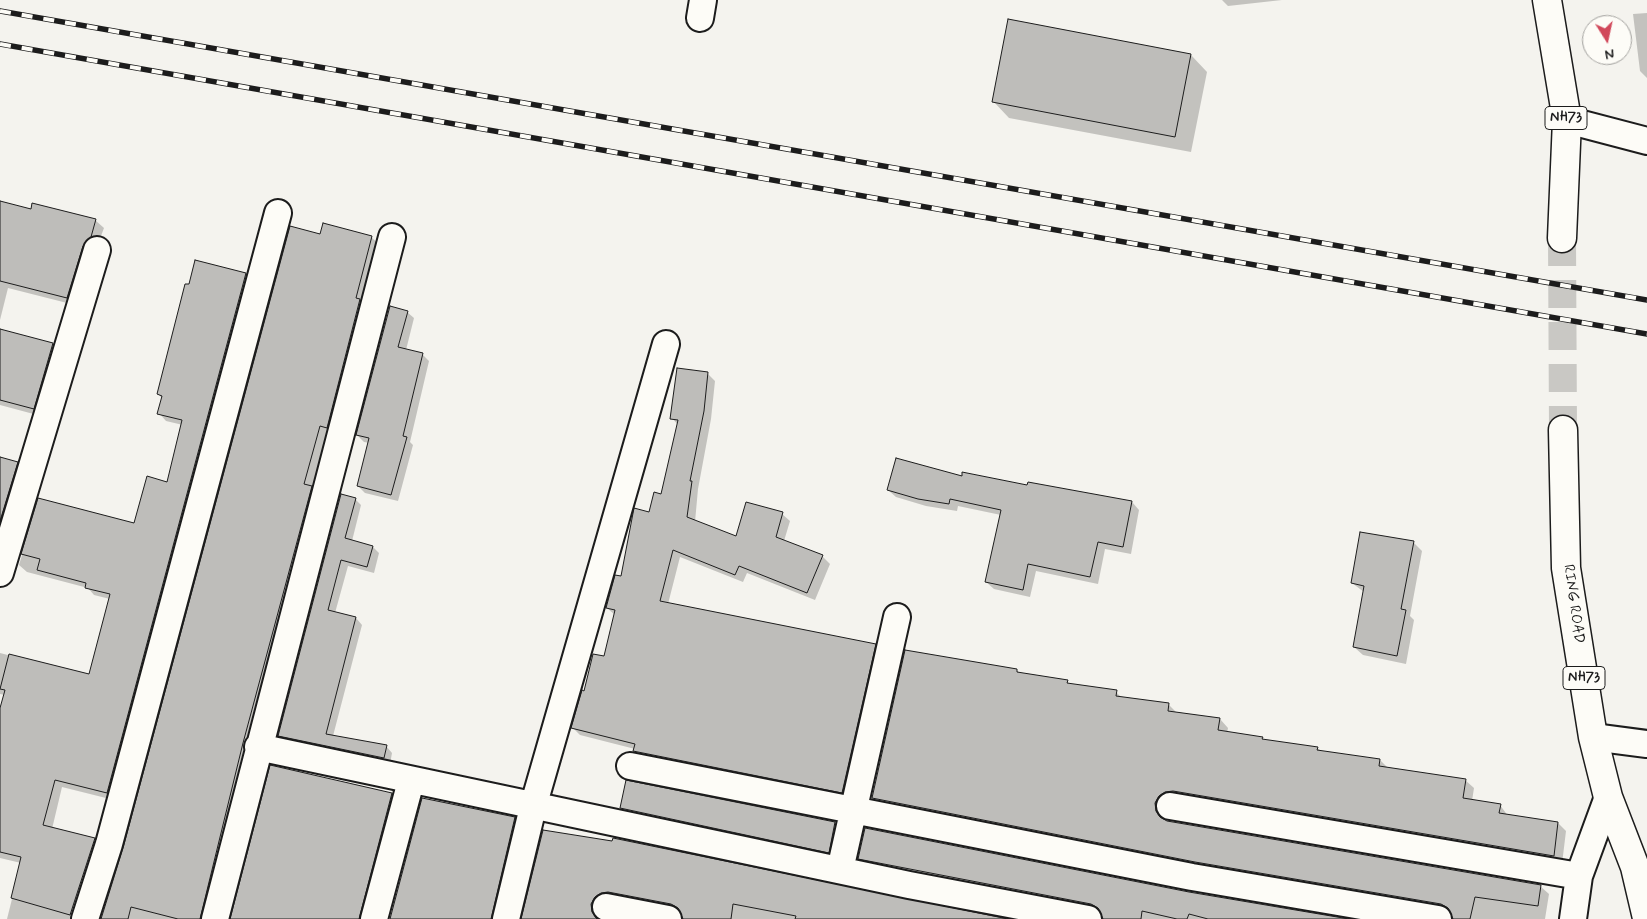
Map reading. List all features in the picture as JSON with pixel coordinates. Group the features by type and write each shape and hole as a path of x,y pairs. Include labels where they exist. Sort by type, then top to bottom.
{"highway":[{"name":"NH73","path":"1547,0 1567,120 1562,238"},
{"name":"RING ROAD","path":"1563,430 1566,568 1593,737 1608,797 1635,867 1647,918"}],"street":[{"path":"1567,120 1647,141"},
{"path":"85,919 112,835 278,213"},
{"path":"215,919 258,747 392,237"},
{"path":"1,565 96,250"},
{"path":"506,919 533,807 666,344"},
{"path":"840,870 897,617"},
{"path":"1593,737 1647,744"},
{"path":"258,747 533,807 1088,919"},
{"path":"630,766 1192,877 1438,919"},
{"path":"374,919 411,781"},
{"path":"1574,919 1579,876 1608,797"},
{"path":"1170,806 1579,876"},
{"path":"606,907 668,919"}],"building":[{"path":"1008,19 1191,54 1175,137 992,102"},
{"path":"0,201 31,209 32,203 96,219 91,237 83,246 67,298 0,281"},
{"path":"323,223 372,236 356,298 360,299 327,428 320,426 304,484 312,486 243,743 200,919 178,919 131,907 128,919 101,919 123,848 290,226 320,234"},
{"path":"195,260 246,273 107,793 55,780 43,825 95,838 70,915 11,898 21,857 0,852 0,708 5,690 0,689 9,654 89,674 110,594 85,588 86,583 37,570 40,559 21,554 38,498 134,523 147,476 167,482 182,420 157,414 162,396 157,394 185,284 189,284"},
{"path":"390,306 408,311 398,347 423,353 403,436 407,437 391,495 357,486 369,438 356,435"},
{"path":"0,329 53,343 34,409 0,400"},
{"path":"677,368 708,372 704,411 690,481 692,481 687,517 736,536 746,502 783,512 776,537 823,555 807,593 739,566 735,575 673,550 660,601 876,644 842,793 633,751 635,744 571,728 582,690 584,691 593,654 604,656 615,610 606,608 615,575 621,576 634,508 649,512 654,492 661,494 678,420 670,419"},
{"path":"0,457 18,462 0,521"},
{"path":"896,458 962,476 962,472 1027,485 1028,482 1132,501 1123,547 1098,542 1090,577 1028,564 1023,590 985,582 1001,510 950,499 949,504 918,499 887,490"},
{"path":"341,494 356,498 345,538 373,546 367,567 341,560 328,610 356,617 326,734 387,745 384,758 278,736"},
{"path":"1360,532 1414,541 1401,609 1406,610 1397,656 1353,647 1364,586 1351,583"},
{"path":"905,650 1017,669 1017,672 1068,680 1067,683 1117,690 1116,696 1169,703 1168,711 1220,718 1218,730 1318,747 1317,750 1380,759 1379,766 1466,779 1463,798 1501,804 1499,813 1558,822 1554,856 1173,791 1165,792 1159,796 1155,803 1156,811 1160,817 1167,821 1541,885 1538,906 1475,897 1470,919 1453,919 1448,908 1441,904 1195,862 872,798"},
{"path":"270,765 392,793 359,919 230,919"},
{"path":"626,780 835,822 829,853 620,808"},
{"path":"422,798 515,817 491,919 390,919"},
{"path":"865,828 1189,892 1349,919 1208,919 1189,914 1187,919 1177,919 1142,911 1141,919 1103,919 1098,908 1091,904 858,859"},
{"path":"543,830 612,841 613,838 1008,919 795,919 796,916 733,904 731,919 683,919 678,908 671,904 608,892 601,893 595,897 591,904 592,912 597,919 521,919"}],"tunnel":[{"path":"1562,238 1563,430"}],"railway":[{"path":"0,11 1647,300"},
{"path":"0,44 1647,334"}]}
